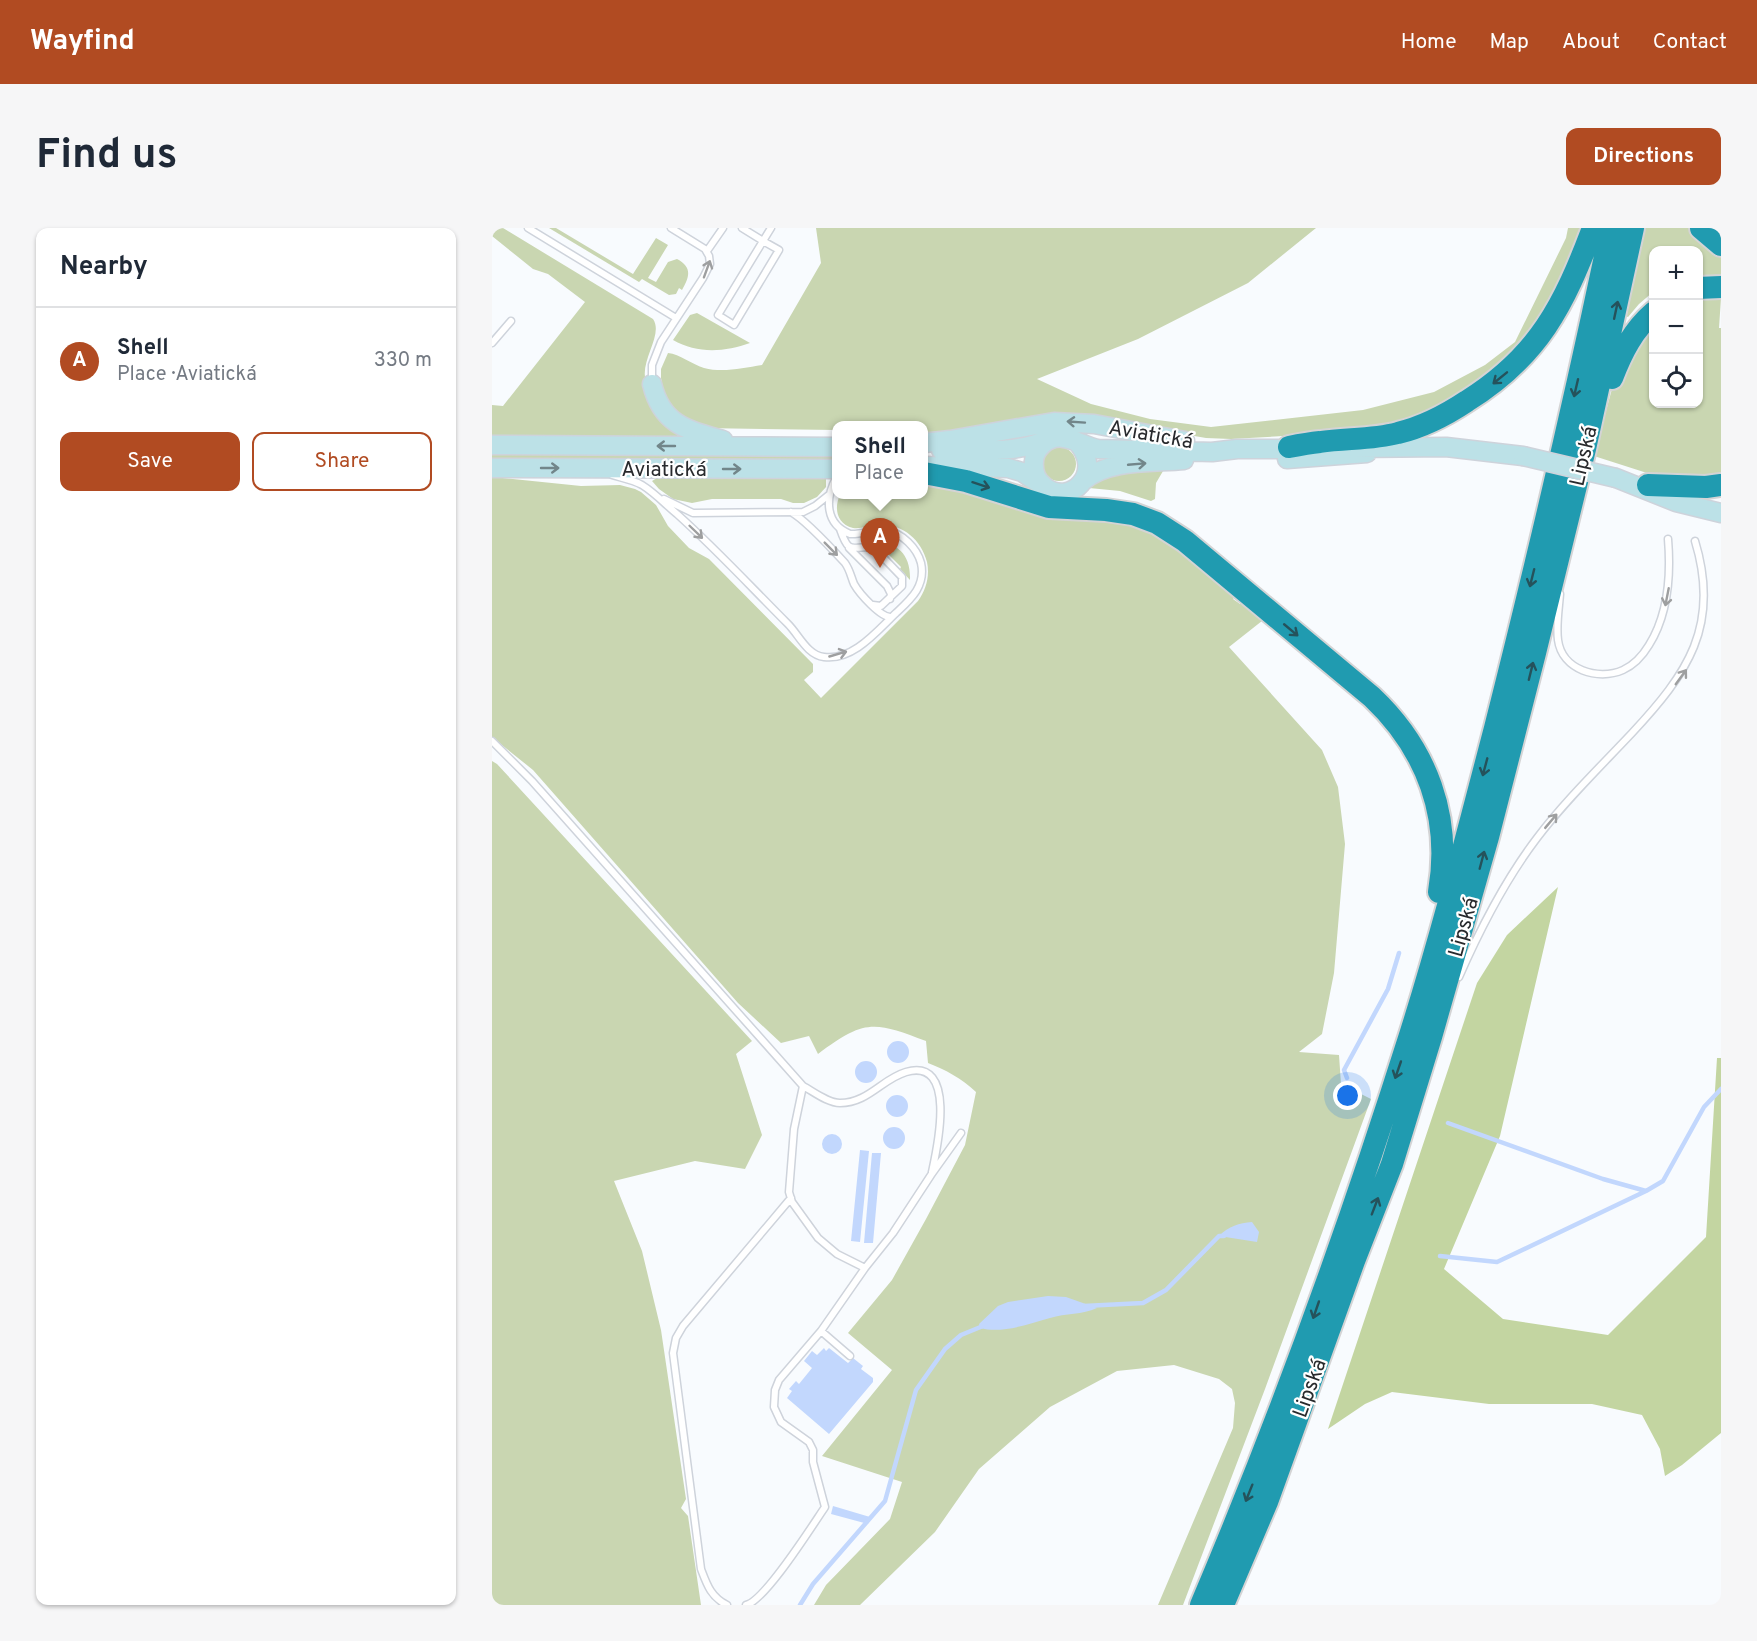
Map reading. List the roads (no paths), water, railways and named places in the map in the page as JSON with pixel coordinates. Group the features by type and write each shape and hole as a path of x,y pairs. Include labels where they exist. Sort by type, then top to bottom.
{"highway":[{"path":"1289,447 1395,434 1412,429 1443,415 1495,382 1521,360 1554,317 1576,273 1593,228"},
{"name":"Lipská","path":"1223,1605 1267,1502 1354,1261 1392,1164 1457,868 1513,656 1556,479 1611,228"},
{"name":"Lipská","path":"1201,1605 1247,1496 1293,1376 1368,1161 1421,1036 1500,793 1585,449 1633,228"},
{"path":"1701,228 1721,245"},
{"path":"1703,288 1721,287"},
{"path":"1585,449 1620,356 1634,332 1649,316"},
{"path":"928,474 966,481 1048,507 1106,510 1145,518 1171,531 1384,709 1409,739 1427,771 1440,816 1443,859 1438,893 1411,997 1421,1036"},
{"path":"1648,485 1706,487 1721,485"},
{"path":"1051,490 1115,496 1158,511 1178,524 1217,557 1246,593"}],"main road":[{"path":"652,384 659,404 672,421 679,426 745,447"},
{"name":"Aviatická","path":"928,443 950,441 1054,422 1069,422 1237,449"},
{"path":"928,450 1008,450 1032,447 1063,437 1083,446 1098,449 1212,452 1289,447 1321,450 1446,447 1523,456 1648,485 1676,495 1721,503"},
{"path":"1049,440 1037,450 1033,467 1035,475 1051,490"},
{"path":"928,466 1008,468 1028,475 1051,490 1074,489 1083,481 1088,466 1087,455 1076,441"},
{"name":"Aviatická","path":"492,445 832,447"},
{"name":"Aviatická","path":"1083,481 1096,471 1113,466 1185,460 1352,455 1395,449"},
{"name":"Aviatická","path":"492,468 832,469"},
{"path":"1616,478 1676,502 1721,513"}],"lane":[{"path":"528,228 676,318"},
{"path":"652,384 652,365 655,356 676,318 708,270 710,260 707,251 671,228"},
{"path":"707,251 723,228"},
{"path":"742,228 764,241 779,250 734,325 718,315 764,241 771,228"},
{"path":"492,343 511,321"},
{"path":"590,469 636,482 680,508 693,513 807,511 831,493"},
{"path":"653,493 692,527 816,655 833,656 860,647 914,596 920,585 921,563 915,551 900,536 886,530 855,534 844,532 829,513 831,493"},
{"path":"787,512 800,518 845,564 856,588 873,605 886,617 893,615"},
{"path":"839,528 842,540 887,586 891,594 889,599"},
{"path":"1560,589 1558,640 1568,660 1578,668 1591,673 1603,674 1623,670 1635,663 1644,652 1664,612 1670,578 1668,539"},
{"path":"1455,984 1503,890 1538,837 1665,697 1692,660 1702,637 1708,599 1704,566 1695,542"},
{"path":"1561,578 1562,544"},
{"path":"847,546 874,548 900,574 903,580 902,586 881,606 873,605"},
{"path":"492,741 532,781 803,1086 822,1098 840,1104 871,1094 891,1079 908,1071 924,1072 934,1081 939,1090 939,1141 931,1175"},
{"path":"1421,1036 1450,995"},
{"path":"803,1086 794,1129 789,1192 791,1198 818,1238 837,1254 865,1268"},
{"path":"746,1605 752,1604 766,1591 825,1507 813,1462 813,1449 809,1442 781,1422 774,1407 775,1390 779,1380 821,1331 865,1268 893,1233 962,1133"},
{"path":"727,1605 719,1601 708,1588 701,1569 674,1353 676,1338 683,1326 791,1198"},
{"path":"821,1331 850,1356"}],"water":[{"path":"898,1041 906,1044 909,1052 906,1060 898,1063 890,1060 887,1052 890,1044"},
{"path":"866,1061 874,1064 877,1072 874,1080 866,1083 858,1080 855,1072 858,1064"},
{"path":"897,1095 905,1098 908,1106 905,1114 897,1117 889,1114 886,1106 889,1098"},
{"path":"894,1127 902,1130 905,1138 902,1146 894,1149 886,1146 883,1138 886,1130"},
{"path":"832,1134 839,1137 842,1144 839,1151 832,1154 825,1151 822,1144 825,1137"},
{"path":"860,1150 869,1151 860,1242 851,1241"},
{"path":"872,1153 881,1153 873,1243 864,1243"},
{"path":"1252,1222 1259,1232 1257,1242 1219,1236 1234,1226"},
{"path":"1048,1296 1066,1297 1097,1308 1015,1327 997,1330 980,1328 979,1324 998,1306 1008,1302"},
{"path":"824,1348 826,1351 829,1348 848,1363 853,1358 863,1366 861,1369 873,1378 873,1382 829,1434 787,1398 792,1391 789,1389 796,1381 799,1384 812,1368 804,1361 812,1351 817,1355"},
{"path":"833,1506 870,1517 868,1524 831,1514"}],"waterway":[{"path":"1347,1078 1344,1070 1388,989 1399,953"},
{"path":"1440,1256 1497,1262 1663,1181 1704,1107 1721,1089"},
{"path":"1448,1123 1603,1179 1646,1191"},
{"path":"1084,1306 1143,1303 1166,1290 1219,1236 1224,1236"},
{"path":"800,1605 813,1584 885,1501 916,1390 945,1349 961,1335 983,1326"}],"place":[{"name":"Shell","path":"880,568"}]}
